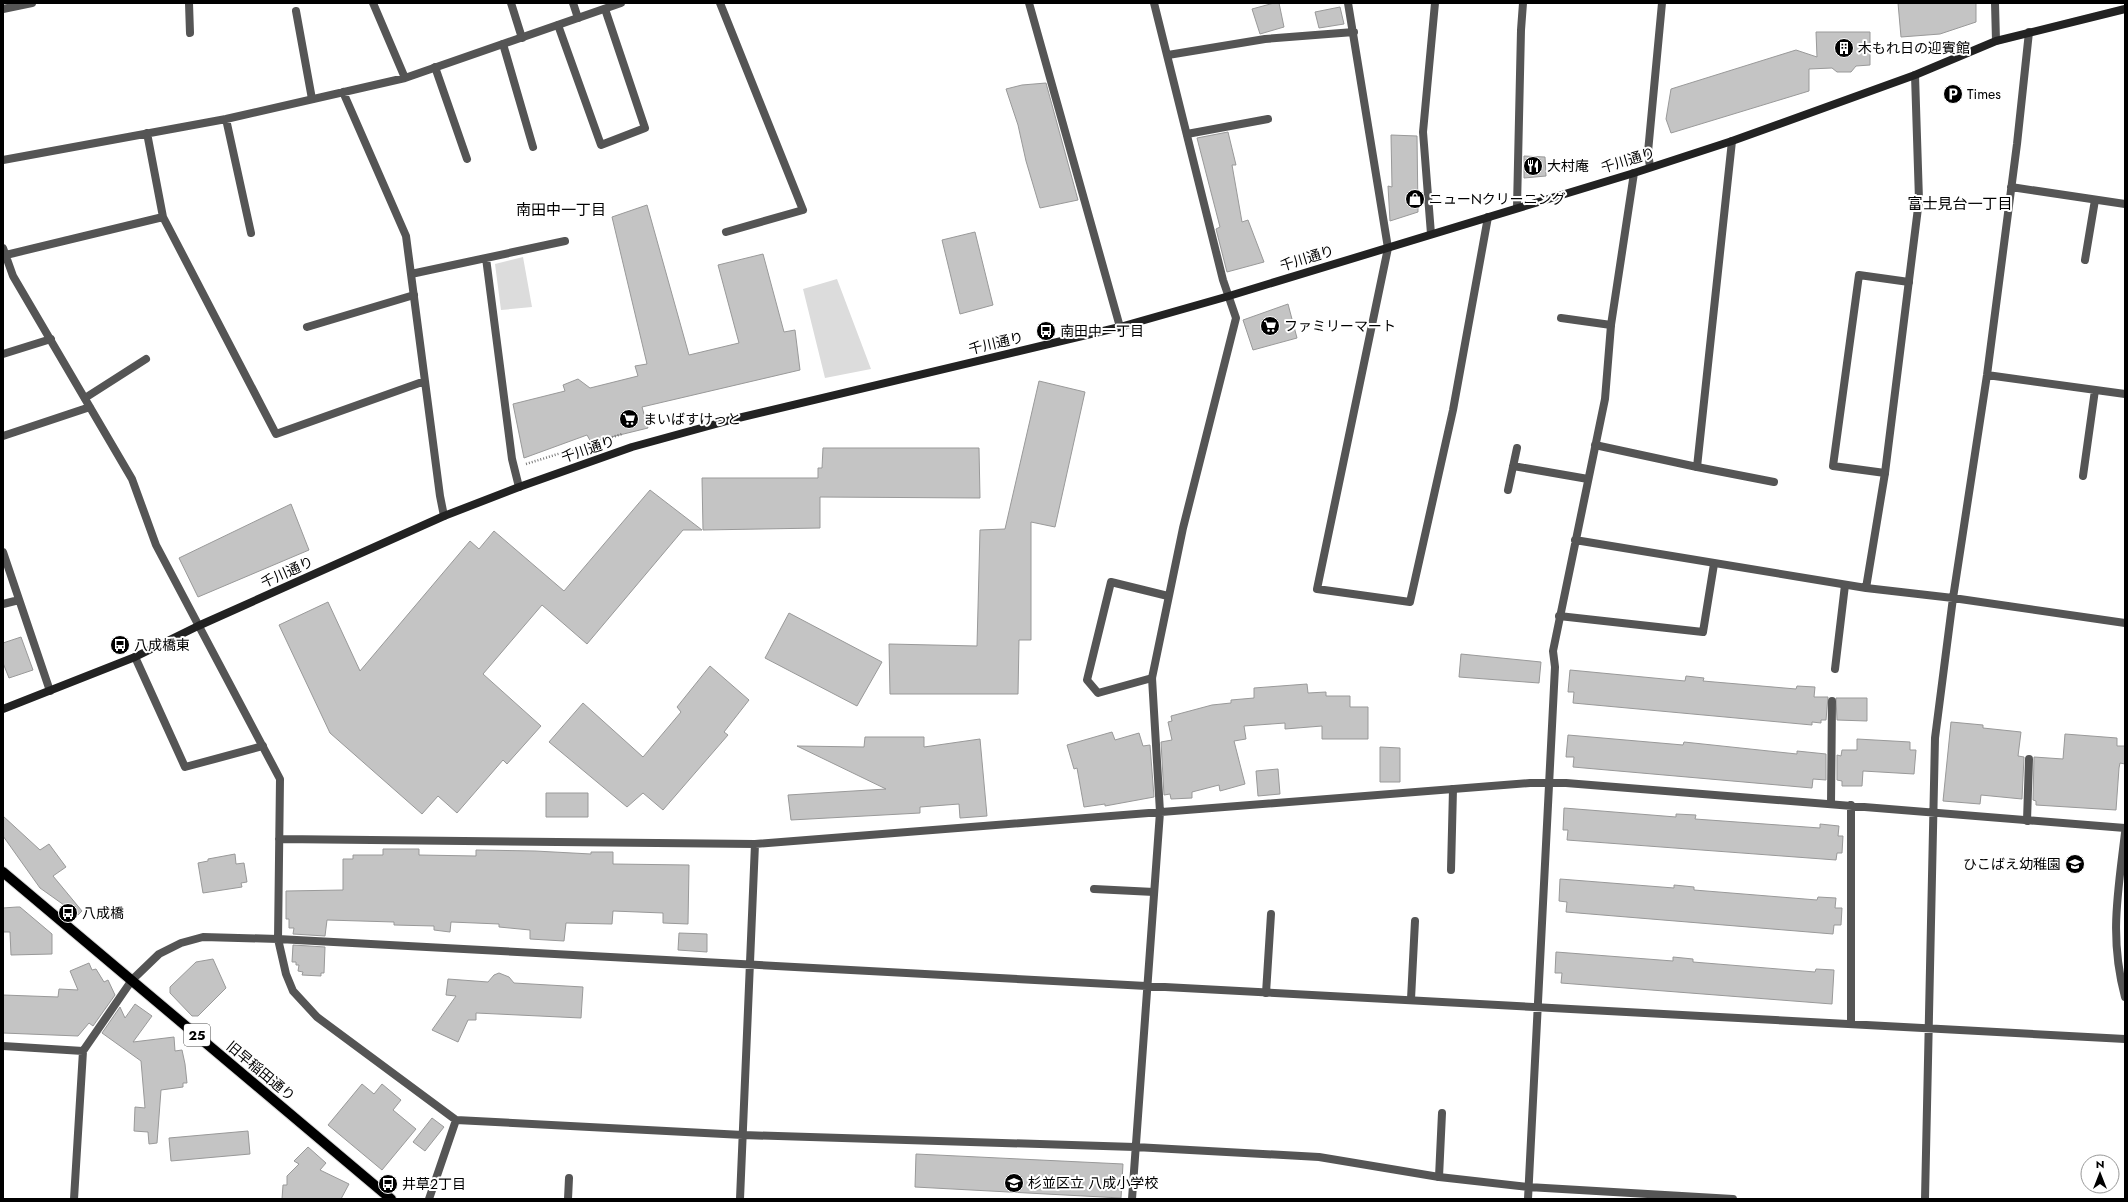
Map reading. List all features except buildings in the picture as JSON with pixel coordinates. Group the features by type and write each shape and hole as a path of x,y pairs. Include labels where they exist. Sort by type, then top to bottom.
{"main road":[{"name":"千川通り","path":"3,709 135,657 198,626 444,516 519,487 632,447 734,419 1120,327 1229,296 1517,207 1634,173 1732,141 1915,75 1996,41 2125,9"},
{"name":"旧早稲田通り","path":"3,872 391,1199"}],"street":[{"path":"3,9 32,3"},
{"path":"189,3 190,33"},
{"path":"373,3 405,78"},
{"path":"511,3 522,38"},
{"path":"573,3 578,18"},
{"path":"3,160 226,119 405,78 621,3"},
{"path":"720,3 803,210 726,232"},
{"path":"1028,3 1120,327"},
{"path":"1132,1199 1160,812 1152,678 1183,528 1236,318 1223,280 1154,3"},
{"path":"1348,3 1354,32 1388,248 1317,589 1410,602 1453,410 1488,217"},
{"path":"1431,234 1423,132 1434,3"},
{"path":"1517,207 1521,30 1523,3"},
{"path":"1650,167 1648,152 1662,3"},
{"path":"1996,3 1996,41"},
{"path":"558,25 601,145 645,128 605,9"},
{"path":"296,11 312,100"},
{"path":"1168,55 1264,39 1354,32"},
{"path":"1925,1199 1932,812 1935,738 1953,598 1986,375 2011,187 2029,32"},
{"path":"503,44 533,147"},
{"path":"435,68 467,159"},
{"path":"1866,588 1885,473 1919,200 1915,75"},
{"path":"343,92 406,236 440,496 444,516"},
{"path":"226,119 251,233"},
{"path":"1187,134 1268,119"},
{"path":"147,133 163,217 276,434 425,381"},
{"path":"1697,467 1732,141"},
{"path":"1528,1199 1555,667 1552,651 1605,399 1611,325 1634,173"},
{"path":"2011,187 2125,204"},
{"path":"2085,260 2094,200"},
{"path":"163,217 4,252 13,276 132,479 156,545 198,626 264,746 280,779 278,938 286,974 293,991 317,1017 456,1120 743,1135 1135,1147 1319,1157 1439,1176 1528,1187 1733,1199"},
{"path":"411,274 565,241"},
{"path":"486,258 512,459 519,487"},
{"path":"1885,473 1833,466 1859,275 1909,282"},
{"path":"307,327 414,295"},
{"path":"1561,318 1611,325"},
{"path":"3,354 51,339"},
{"path":"85,398 146,359"},
{"path":"1986,375 2125,394"},
{"path":"2082,476 2095,390"},
{"path":"3,436 90,407"},
{"path":"1595,445 1774,482"},
{"path":"1508,490 1517,448"},
{"path":"1513,466 1588,479"},
{"path":"1576,540 1845,585 1953,598 2125,623"},
{"path":"3,552 50,691"},
{"path":"1559,616 1703,632 1714,564"},
{"path":"1152,678 1098,693 1087,680 1111,582 1168,596"},
{"path":"1835,669 1845,585"},
{"path":"3,604 19,600"},
{"path":"135,657 185,767 264,746"},
{"path":"1831,804 1832,701"},
{"path":"2027,820 2029,759"},
{"path":"279,839 755,844 1453,789 1548,783 1851,805 2125,828"},
{"path":"1451,870 1453,789"},
{"path":"1851,805 1851,1023"},
{"path":"2125,833 2115,919 2115,944 2118,970 2125,997"},
{"path":"740,1199 755,844"},
{"path":"1094,889 1154,892"},
{"path":"1266,993 1271,914"},
{"path":"1411,999 1415,921"},
{"path":"74,1199 83,1051 132,980 159,954 181,943 203,937 278,938 1147,985 1266,993 1411,999 1928,1027 2125,1039"},
{"path":"3,1046 83,1051"},
{"path":"1439,1176 1442,1113"},
{"path":"429,1199 456,1120"},
{"path":"568,1199 569,1178"}],"shaded area":[{"path":"523,257 532,307 501,310 495,264"},
{"path":"837,279 871,369 825,378 803,289"}],"place":[{"name":"木もれ日の迎賓館","path":"1844,48"},
{"name":"Times","path":"1953,94"},
{"name":"大村庵","path":"1533,166"},
{"name":"ニューNクリーニング","path":"1415,199"},
{"name":"ファミリーマート","path":"1270,326"},
{"name":"南田中一丁目","path":"1046,331"},
{"name":"まいばすけっと","path":"629,419"},
{"name":"八成橋東","path":"120,645"},
{"name":"ひこばえ幼稚園","path":"2075,864"},
{"name":"八成橋","path":"68,913"},
{"name":"杉並区立 八成小学校","path":"1014,1183"},
{"name":"井草２丁目","path":"388,1184"}],"district":[{"name":"富士見台一丁目","path":"1960,204"},
{"name":"南田中一丁目","path":"561,210"}]}
